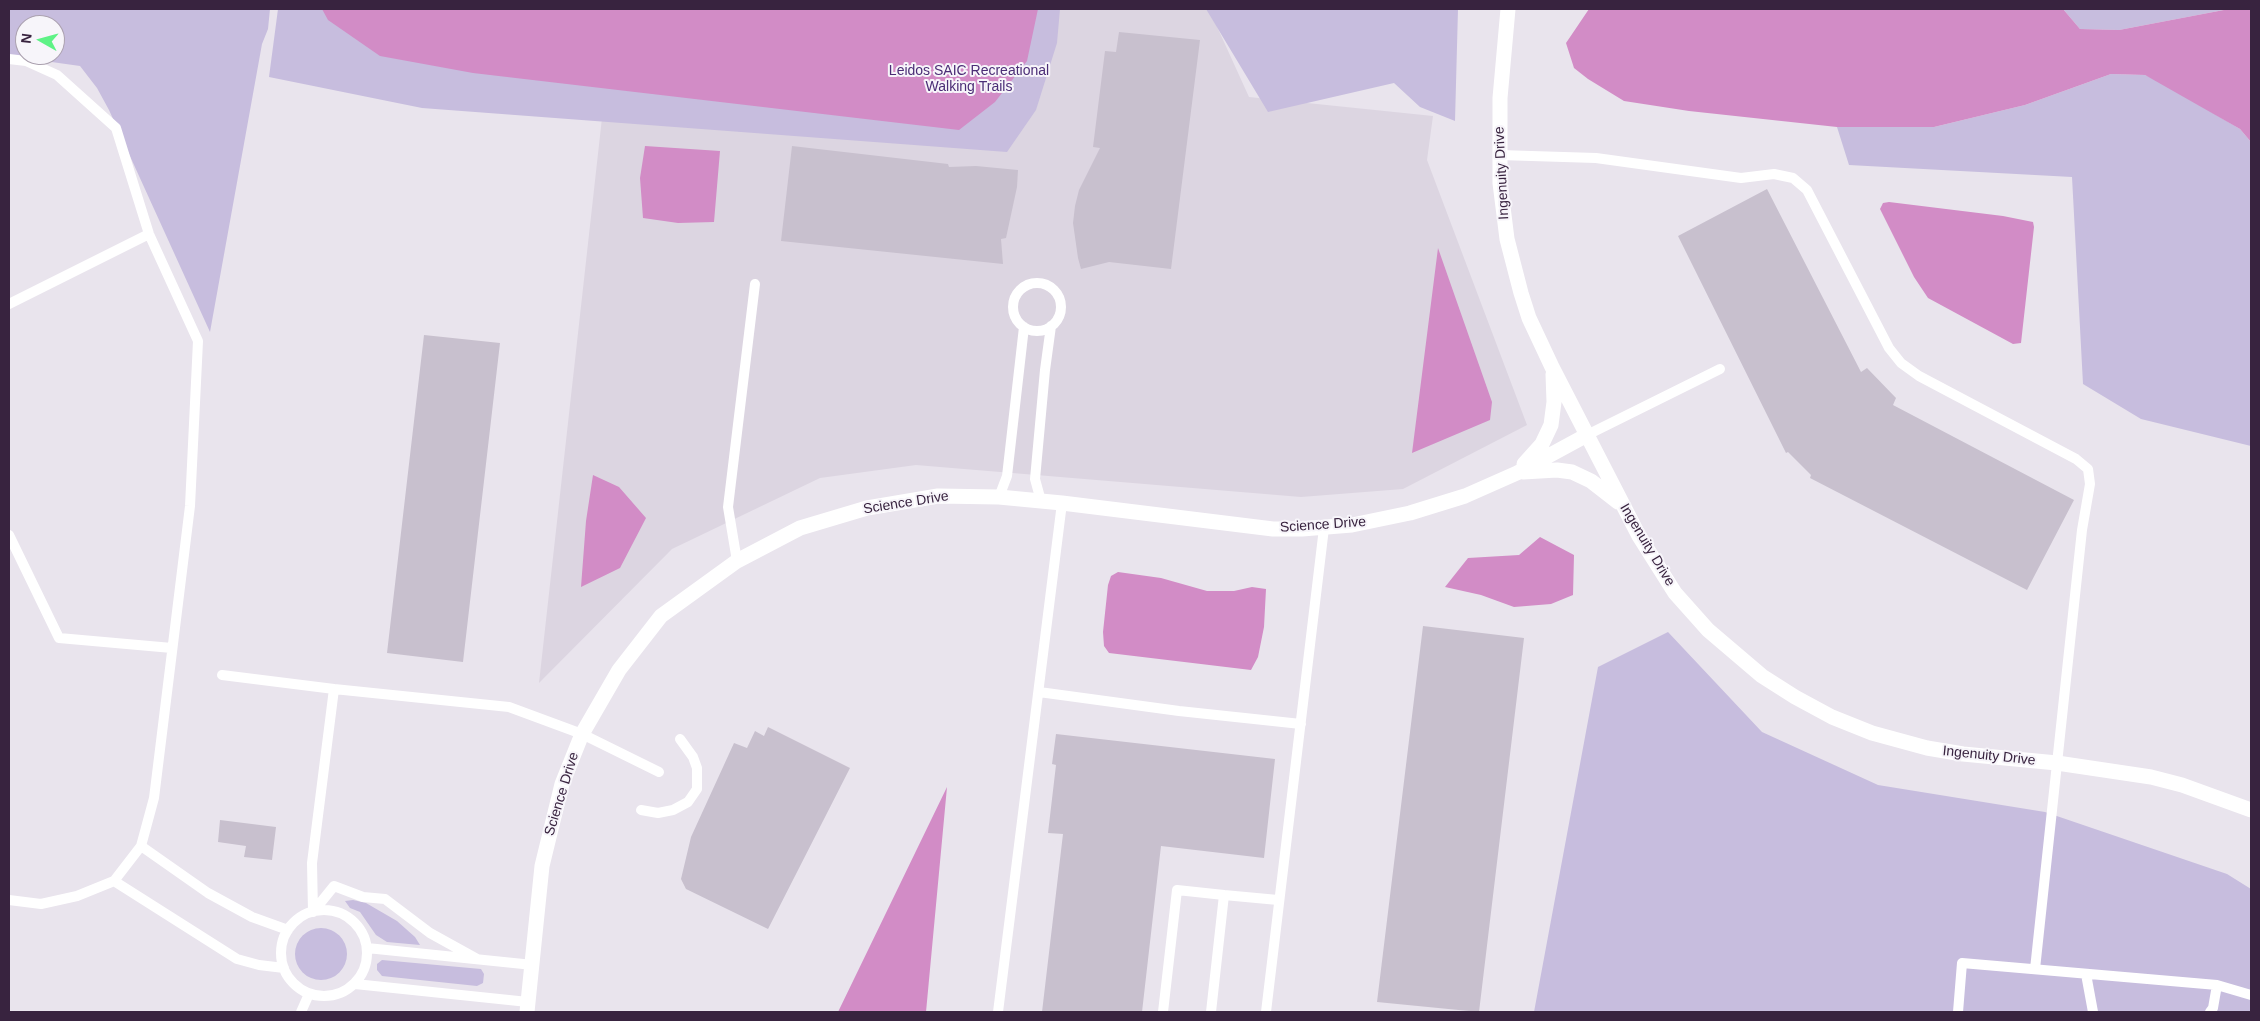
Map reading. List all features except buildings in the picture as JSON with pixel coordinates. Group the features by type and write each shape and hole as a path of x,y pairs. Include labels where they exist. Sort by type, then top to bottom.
{"street":[{"name":"Ingenuity Drive","path":"1508,9 1500,98 1499,155 1502,211 1512,268 1529,318 1552,367 1643,543 1675,593 1708,630 1762,676 1795,697 1853,726 1892,740 1963,754 2057,763 2151,777 2198,790 2251,810"},
{"path":"1517,472 1542,444 1551,425 1554,402 1552,367"},
{"name":"Science Drive","path":"527,1007 533,965 542,866 562,784 582,734 619,670 661,616 737,561 800,528 867,508 938,496 999,496 1264,528 1324,528 1374,522 1424,510 1465,496 1517,472 1587,435"},
{"path":"1517,472 1557,470 1572,472 1591,481 1623,506"}],"lane":[{"path":"9,59 26,61 57,75 116,128 149,234 198,342 190,506 154,798 141,846 114,881 77,896 41,904 9,900"},
{"path":"1499,155 1596,158 1741,178 1774,174 1793,178 1807,190 1889,348 1901,363 1919,376 2086,466 2090,472 2090,484 2082,530 2035,969"},
{"path":"9,304 149,234"},
{"path":"1035,283 1043,283 1050,286 1060,299 1060,315 1051,326 1038,331 1024,327 1016,318 1013,304 1020,289 1035,283"},
{"path":"737,561 728,507 755,284"},
{"path":"1041,501 1035,478 1036,452 1051,326"},
{"path":"999,496 1007,476 1024,327"},
{"path":"1587,435 1720,369"},
{"path":"998,1012 1062,503"},
{"path":"1266,1012 1324,528"},
{"path":"9,535 60,638 172,648"},
{"path":"222,675 509,708 582,734 659,772"},
{"path":"313,912 312,863 334,689"},
{"path":"1039,692 1179,712 1300,724"},
{"path":"641,810 658,813 673,810 688,802 697,789 697,768 693,757 680,739"},
{"path":"141,846 208,893 252,917 288,930"},
{"path":"114,881 237,959 258,965 284,968"},
{"path":"313,912 334,886 363,897 385,899 430,933 477,959"},
{"path":"1163,1012 1177,890 1278,900"},
{"path":"1211,1012 1224,895"},
{"path":"328,910 342,914 354,922 363,934 367,948 367,961 355,984 334,996 321,997 309,994 294,984 284,968 281,955 283,942 288,930 303,916 313,912 328,910"},
{"path":"367,948 533,965"},
{"path":"1958,1012 1962,963 2217,985 2251,995"},
{"path":"2086,974 2093,1012"},
{"path":"355,984 527,1007"},
{"path":"2210,1012 2213,1008 2217,985"},
{"path":"301,1012 309,994"}],"shaded area":[{"name":"Leidos SAIC Recreational Walking Trails","path":"322,9 1038,9 1027,61 995,102 959,130 473,73 380,56 328,20"},
{"path":"1044,9 1209,9 1249,97 1433,116 1427,160 1527,425 1403,489 1301,497 916,465 820,478 672,549 539,683 606,82"},
{"path":"1589,9 2063,9 2080,29 2119,30 2229,9 2251,9 2251,142 2240,129 2145,75 2111,74 2025,105 1934,127 1837,127 1689,111 1624,101 1574,68 1566,43"},
{"path":"645,146 720,151 714,222 678,223 643,218 640,178"},
{"path":"1889,202 2003,216 2033,222 2021,343 2013,344 1928,298 1914,277 1880,209 1883,203"},
{"path":"1438,248 1492,402 1490,420 1412,453"},
{"path":"593,475 619,487 646,518 620,568 581,587 586,521"},
{"path":"1540,537 1574,555 1573,595 1551,604 1514,607 1481,595 1445,587 1468,558 1519,555"},
{"path":"1118,572 1161,578 1207,591 1234,591 1252,587 1266,589 1264,627 1258,657 1251,670 1109,653 1104,646 1103,632 1108,585 1111,576"},
{"path":"947,787 926,1012 838,1012"}],"green space":[{"path":"9,9 270,9 268,29 262,44 210,332 109,110 97,88 80,66 65,64 65,15 15,15 15,57 9,56"},
{"name":"Leidos SAIC Recreational Walking Trails","path":"278,9 1060,9 1057,43 1036,110 1007,152 422,108 269,77"},
{"path":"1206,9 1458,9 1455,121 1420,107 1394,83 1268,112"},
{"path":"2063,9 2229,9 2119,30 2080,29"},
{"path":"2111,74 2145,75 2159,81 2240,129 2251,142 2251,446 2141,419 2083,384 2072,177 1849,165 1837,127 1934,127 2025,105"},
{"path":"1668,632 1762,732 1878,785 2045,812 2227,874 2251,889 2251,1012 1534,1012 1598,667"},
{"path":"353,900 366,903 397,921 415,937 420,945 387,942 376,935 360,912 350,908 345,901"},
{"path":"316,928 326,928 340,935 347,949 347,959 340,973 326,980 316,980 306,976 299,969 295,959 295,949 299,939 306,932"},
{"path":"382,960 481,969 484,974 483,983 477,986 382,976 377,970 377,964"}]}
